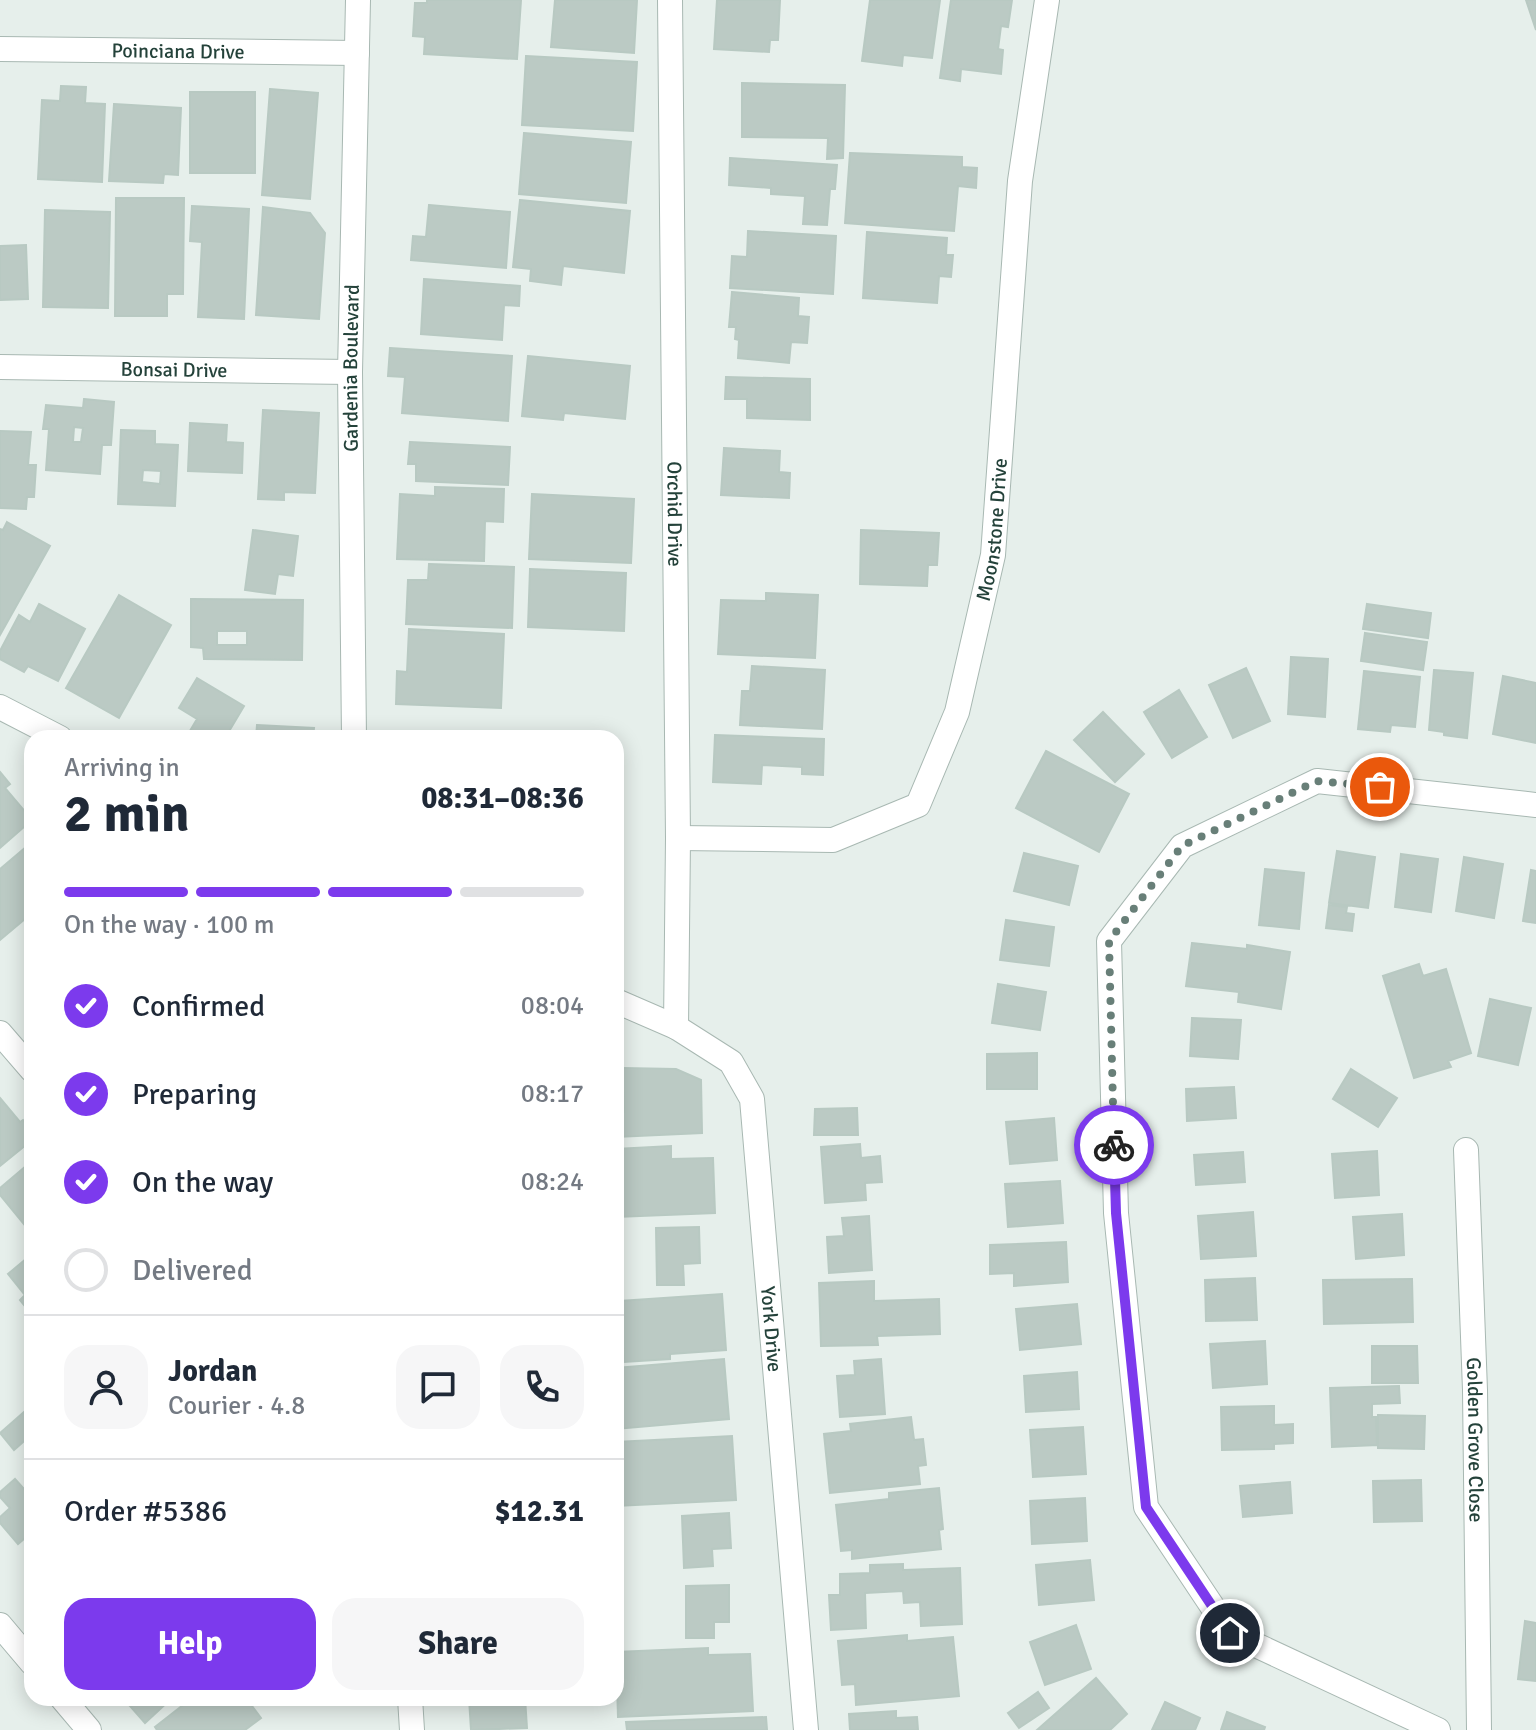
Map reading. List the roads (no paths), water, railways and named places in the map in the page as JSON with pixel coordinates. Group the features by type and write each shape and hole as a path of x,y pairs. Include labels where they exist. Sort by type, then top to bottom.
{"street":[{"name":"Gardenia Boulevard","path":"354,730 350,372 358,0"},
{"name":"Orchid Drive","path":"670,0 678,838 676,1027"},
{"name":"Moonstone Drive","path":"678,838 833,840 918,805 957,712 993,555 1020,181 1047,0"},
{"name":"Poinciana Drive","path":"0,49 357,53"},
{"name":"Bonsai Drive","path":"0,367 350,372"},
{"path":"0,707 45,730"},
{"path":"1438,1730 1230,1633 1146,1507 1116,1213 1109,941 1182,846 1317,781 1536,805"},
{"name":"York Drive","path":"624,1004 676,1027 731,1062 752,1099 806,1730"},
{"path":"0,1033 24,1061"},
{"name":"Golden Grove Close","path":"1466,1150 1475,1390 1479,1730"},
{"path":"0,1625 24,1654"},
{"path":"69,1706 89,1730"},
{"path":"410,1706 412,1730"}]}
